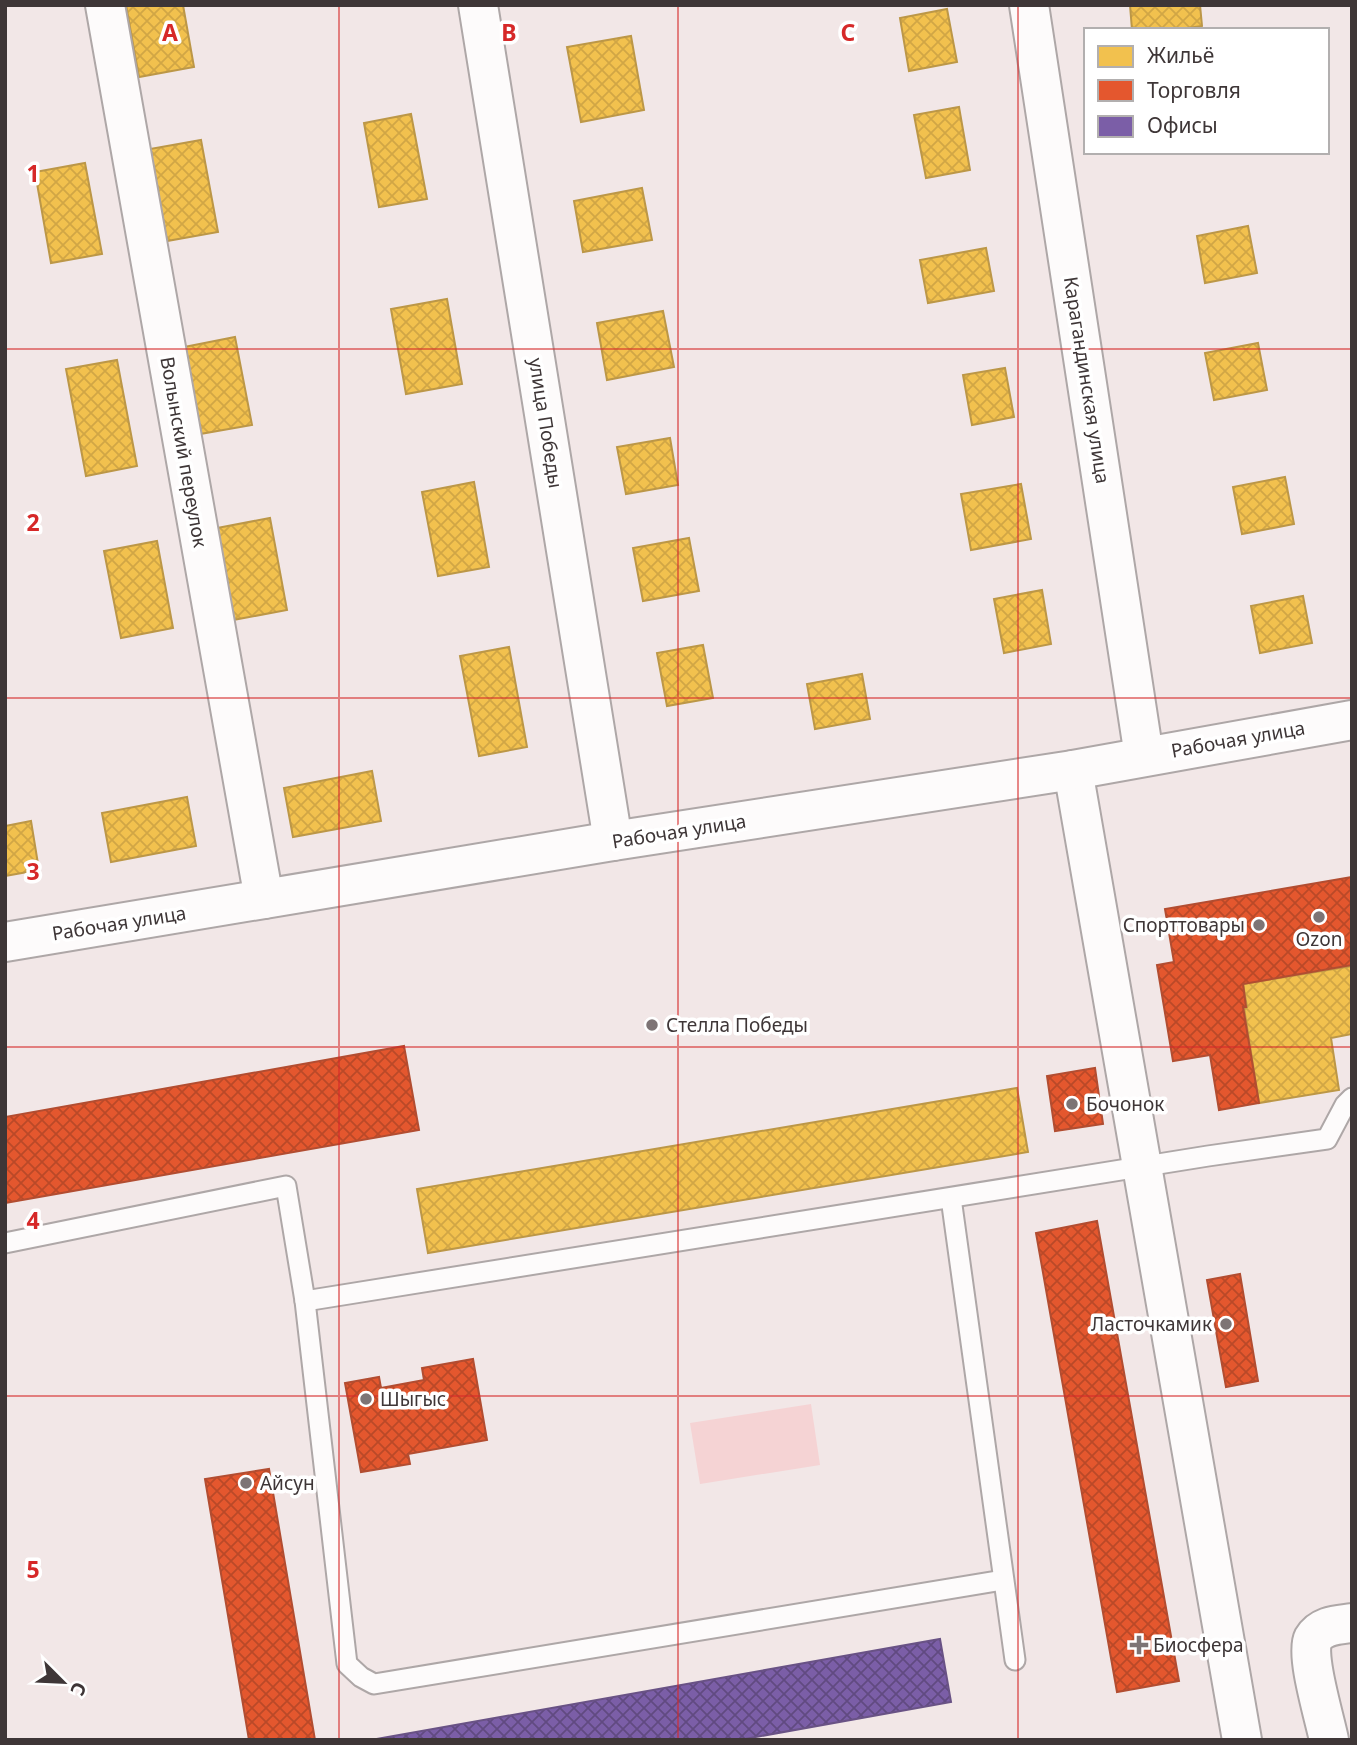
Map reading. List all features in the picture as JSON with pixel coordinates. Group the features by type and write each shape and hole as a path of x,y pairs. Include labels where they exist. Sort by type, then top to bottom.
{"street":[{"name":"Волынский переулок","path":"105,5 264,899"},
{"name":"улица Победы","path":"478,5 613,841"},
{"name":"Карагандинская улица","path":"1029,5 1144,756"},
{"name":"Рабочая улица","path":"5,942 613,841 1073,770 1352,720"},
{"path":"1073,770 1242,1740"},
{"path":"1329,1740 1310,1653 1313,1638 1326,1627 1352,1623"}],"lane":[{"path":"305,1301 1327,1139 1345,1105 1352,1098"},
{"path":"5,1242 286,1186 305,1301 347,1664 361,1677 374,1684 1003,1580"},
{"path":"951,1198 1015,1660"}],"shaded area":[{"path":"811,1404 820,1465 700,1484 690,1423"}],"building: Жильё":[{"path":"126,5 183,5 194,67 139,77"},
{"path":"1130,5 1200,5 1202,26 1132,28"},
{"path":"947,9 957,62 909,71 900,18"},
{"path":"631,36 644,110 581,122 567,47"},
{"path":"959,107 970,170 926,178 914,115"},
{"path":"411,114 427,199 379,207 364,123"},
{"path":"201,140 218,232 167,241 150,149"},
{"path":"85,163 102,254 51,263 35,172"},
{"path":"642,188 652,240 583,252 574,201"},
{"path":"1248,226 1257,273 1205,283 1197,236"},
{"path":"986,248 994,291 928,303 920,260"},
{"path":"447,299 462,384 406,394 391,309"},
{"path":"663,311 674,367 607,380 597,323"},
{"path":"235,337 252,425 200,434 184,347"},
{"path":"1258,343 1267,390 1214,400 1205,353"},
{"path":"117,360 137,466 86,476 66,369"},
{"path":"1005,368 1014,417 972,425 963,375"},
{"path":"670,438 678,485 626,494 617,447"},
{"path":"1285,477 1294,524 1242,534 1233,487"},
{"path":"474,482 489,567 438,576 422,492"},
{"path":"1021,484 1031,539 971,550 961,494"},
{"path":"270,518 287,610 233,620 217,528"},
{"path":"689,538 699,591 643,601 633,548"},
{"path":"157,541 173,628 121,638 104,551"},
{"path":"1042,590 1051,644 1004,653 994,599"},
{"path":"1303,596 1312,643 1260,653 1251,606"},
{"path":"703,645 713,698 667,706 657,653"},
{"path":"509,647 527,747 479,756 460,656"},
{"path":"862,674 870,719 815,729 807,684"},
{"path":"372,771 381,821 293,837 284,788"},
{"path":"187,797 196,846 111,862 102,813"},
{"path":"31,821 39,870 5,876 5,826"},
{"path":"1352,966 1352,1034 1331,1038 1339,1090 1259,1103 1244,1008 1247,1007 1243,984"},
{"path":"1017,1088 1028,1152 428,1253 417,1189"}],"building: Торговля":[{"path":"1352,877 1352,965 1243,984 1246,1007 1243,1007 1259,1103 1219,1110 1210,1055 1173,1061 1157,965 1174,962 1165,909"},
{"path":"404,1046 419,1130 5,1203 5,1117"},
{"path":"1095,1068 1103,1124 1055,1131 1047,1076"},
{"path":"1097,1221 1179,1681 1117,1692 1036,1233"},
{"path":"1240,1274 1258,1381 1226,1387 1207,1280"},
{"path":"473,1359 487,1440 408,1454 410,1464 361,1472 345,1383 379,1377 381,1388 424,1380 422,1368"},
{"path":"269,1469 315,1740 249,1740 205,1479"}],"building: Офисы":[{"path":"940,1639 951,1702 739,1740 371,1740"}],"place":[{"name":"Ozon","path":"1319,917"},
{"name":"Спорттовары","path":"1259,925"},
{"name":"Стелла Победы","path":"652,1025"},
{"name":"Бочонок","path":"1072,1104"},
{"name":"Ласточкамик","path":"1226,1324"},
{"name":"Шыгыс","path":"366,1399"},
{"name":"Айсун","path":"246,1483"},
{"name":"Биосфера","path":"1139,1645"}]}
